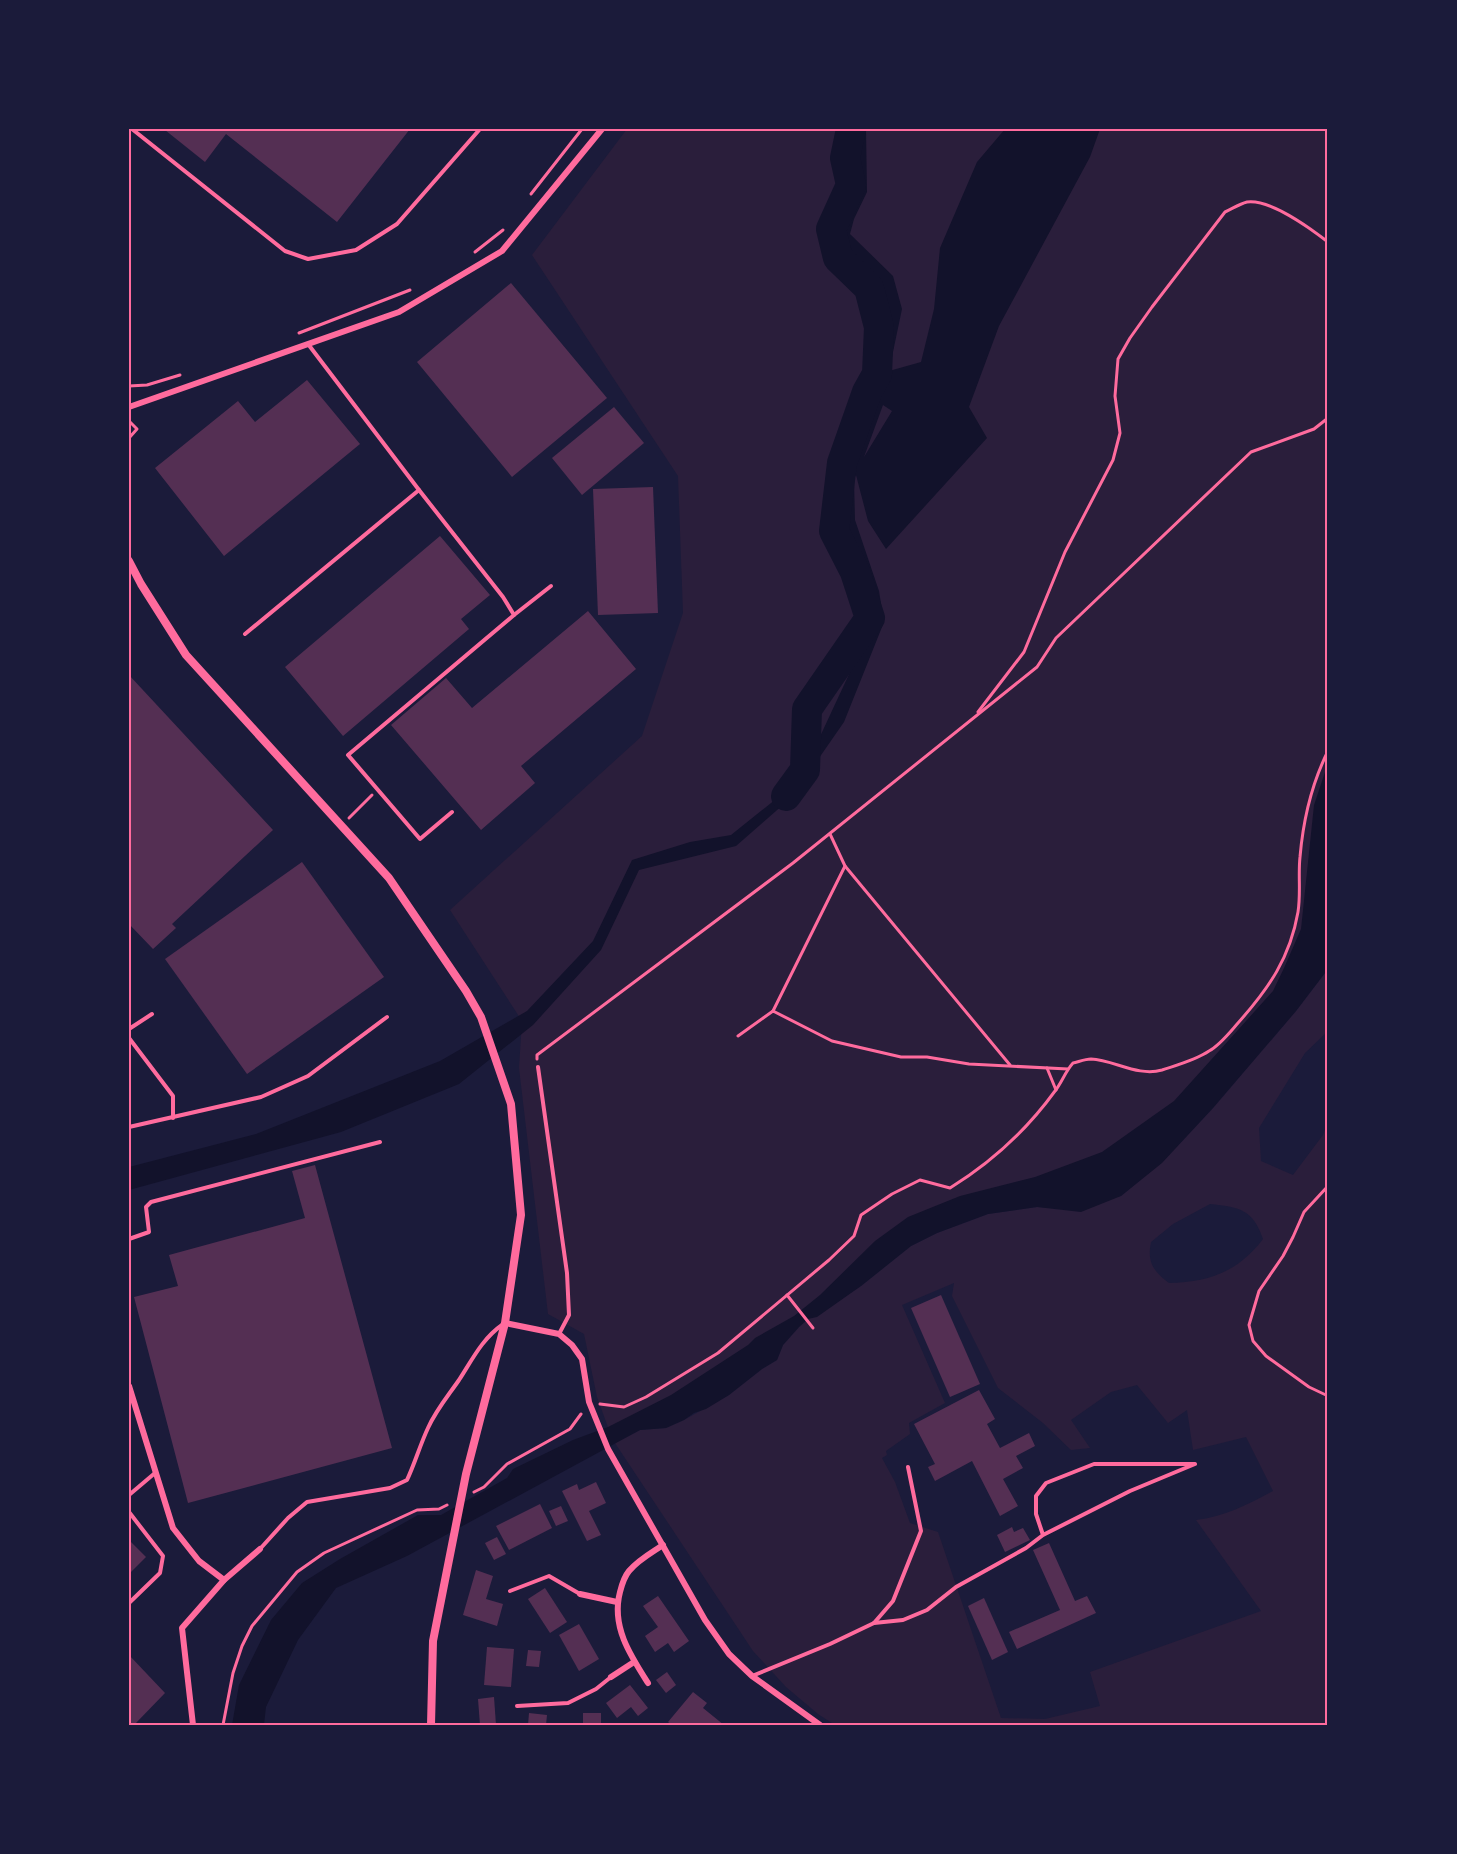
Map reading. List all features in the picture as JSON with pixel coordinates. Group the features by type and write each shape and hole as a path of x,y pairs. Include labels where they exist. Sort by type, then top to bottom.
{"street":[{"path":"129,407 399,312 502,251 602,129"},
{"path":"129,561 186,655 389,878 466,991 481,1017 507,1087 511,1104 521,1215 505,1323 466,1474 434,1641 430,1725"},
{"path":"505,1323 559,1334 572,1345 582,1359 589,1402 608,1449 705,1620 729,1654 752,1676 820,1725"},
{"path":"129,1386 173,1528 199,1561 224,1580"},
{"path":"648,1683 626,1648 618,1622 617,1602 628,1572 639,1561 663,1545"},
{"path":"193,1725 182,1628 224,1580 260,1549"},
{"path":"580,1594 617,1602"},
{"path":"611,1677 634,1662"}],"lane":[{"path":"132,129 285,251 308,259 356,250 397,224 480,129"},
{"path":"308,344 503,597 514,615"},
{"path":"244,634 419,490"},
{"path":"452,812 420,839 348,755 551,586"},
{"path":"129,1029 152,1014"},
{"path":"129,1127 261,1097 308,1076 387,1017"},
{"path":"129,1038 173,1096 173,1118"},
{"path":"538,1067 567,1273 569,1315 559,1334"},
{"path":"129,1239 149,1232 146,1207 151,1202 380,1142"},
{"path":"260,1549 288,1518 307,1502 390,1488 407,1480 428,1427 441,1403 491,1333 505,1323"},
{"path":"752,1676 874,1623 903,1620 927,1610 956,1587 1026,1548 1043,1535 1130,1491 1195,1464 1094,1464 1046,1483 1036,1496 1036,1514 1043,1535"},
{"path":"874,1623 893,1601 921,1531 908,1467"},
{"path":"129,1495 156,1473"},
{"path":"129,1512 163,1556 160,1573 129,1603"},
{"path":"510,1591 549,1576 580,1594"},
{"path":"517,1706 568,1703 596,1689 611,1677"}],"path":[{"path":"531,195 582,129"},
{"path":"974,718 1024,652 1065,552 1113,460 1120,433 1115,396 1118,360 1152,307 1225,212 1237,206 1248,202 1260,204 1290,215 1328,242"},
{"path":"475,252 502,231 509,222"},
{"path":"293,336 412,290"},
{"path":"129,387 147,385 190,373"},
{"path":"538,1067 537,1055 830,834 1037,667 1056,638 1251,452 1314,429 1328,417"},
{"path":"129,421 137,429 129,438"},
{"path":"466,1496 484,1487 507,1464 570,1429 589,1402 624,1407 646,1397 718,1353 854,1236 861,1215 892,1194 920,1180 950,1188 977,1172 1019,1136 1056,1090 1073,1063 1090,1059 1140,1070 1159,1071 1209,1051 1258,1001 1275,976 1298,912 1303,831 1316,783 1328,751"},
{"path":"342,825 378,790"},
{"path":"830,834 845,866 1011,1066"},
{"path":"738,1036 772,1011 845,866"},
{"path":"772,1011 832,1041 901,1058 927,1057 969,1064 1068,1069"},
{"path":"1047,1068 1056,1090"},
{"path":"1328,1186 1304,1212 1283,1256 1259,1291 1249,1325 1253,1341 1266,1356 1309,1387 1328,1396"},
{"path":"788,1295 813,1328"},
{"path":"223,1725 233,1673 242,1646 252,1626 297,1572 324,1553 417,1510 439,1509 448,1504"}],"shaded area":[{"path":"627,129 1328,129 1328,804 1309,956 1145,1148 935,1222 680,1405 609,1430 597,1397 584,1334 548,1314 519,1068 522,1021 450,910 642,736 683,613 678,476 532,255"},
{"path":"856,129 866,129 867,192 854,219 850,234 893,276 902,309 889,371 921,362 934,309 940,248 977,162 1005,129 1100,129 1090,157 999,326 969,407 987,438 886,549 868,521 856,475 854,479 855,520 879,591 884,622 844,722 792,797 736,846 639,870 601,950 533,1025 459,1084 341,1132 129,1190 129,1167 256,1134 440,1061 527,1011 593,941 632,860 690,842 731,835 776,799 810,758 871,627 870,607 842,523 844,471 873,396 867,392 877,374 883,372 888,312 884,289 840,233 855,190 849,161","holes":["883,405 892,411 864,457"]},
{"path":"1328,763 1328,969 1296,1011 1213,1108 1162,1163 1121,1196 1081,1212 1037,1207 988,1214 937,1233 911,1246 861,1286 817,1317 808,1319 783,1345 777,1360 706,1409 666,1428 640,1430 407,1556 336,1588 298,1640 266,1707 264,1725 232,1725 239,1685 271,1620 302,1583 418,1515 441,1515 507,1478 513,1469 573,1440 608,1427 671,1395 748,1345 755,1338 794,1316 820,1295 875,1241 908,1217 960,1196 1035,1177 1102,1152 1174,1101 1273,991 1284,968 1301,929 1314,805"},
{"path":"1328,969 1328,1031 1305,1053 1259,1128 1261,1161 1293,1175 1323,1135 1328,1122 1328,1725 835,1725 818,1714 786,1687 753,1651 615,1443 640,1430 666,1428 729,1395 777,1360 783,1345 808,1319 861,1286 911,1246 937,1233 988,1214 1037,1207 1054,1208 1121,1196 1162,1162 1213,1108 1296,1011","holes":["1210,1204 1244,1211 1255,1221 1263,1239 1243,1260 1222,1273 1197,1280 1169,1283 1152,1266 1151,1242 1173,1224","954,1283 952,1296 998,1388 1043,1423 1071,1450 1090,1448 1071,1420 1111,1392 1137,1385 1168,1423 1187,1410 1193,1450 1246,1437 1273,1491 1226,1513 1196,1520 1261,1611 1090,1672 1100,1706 1045,1719 1001,1718 938,1532 910,1523 895,1482 882,1458 887,1455 886,1451 910,1434 909,1423 945,1403 902,1305"]}],"building":[{"path":"410,129 337,222 226,134 205,162 165,130"},
{"path":"511,283 607,398 512,477 417,362"},
{"path":"307,380 360,444 224,556 155,468 238,401 255,422"},
{"path":"614,407 644,443 582,495 552,458"},
{"path":"653,487 658,613 598,615 593,489"},
{"path":"440,536 490,595 461,619 469,629 343,736 285,667"},
{"path":"588,611 636,669 521,766 535,783 481,830 391,725 446,678 472,708"},
{"path":"129,675 273,830 172,924 176,928 153,949 129,924"},
{"path":"302,862 384,977 247,1074 165,959"},
{"path":"315,1165 392,1448 188,1503 134,1297 178,1286 169,1255 305,1218 292,1171"},
{"path":"941,1295 980,1384 950,1397 911,1308"},
{"path":"979,1390 995,1419 987,1424 1000,1448 1029,1433 1035,1446 1016,1456 1023,1468 1003,1479 1018,1506 1000,1516 972,1461 935,1481 928,1467 935,1464 914,1424"},
{"path":"596,1482 606,1503 589,1511 601,1535 587,1541 562,1491 577,1484 579,1490"},
{"path":"540,1504 552,1528 509,1550 496,1526"},
{"path":"561,1506 568,1521 556,1526 549,1511"},
{"path":"1012,1527 1014,1532 1023,1528 1030,1540 1005,1552 997,1535"},
{"path":"497,1537 506,1554 494,1560 485,1543"},
{"path":"129,1540 146,1557 129,1574"},
{"path":"1049,1543 1075,1601 1087,1596 1096,1613 1017,1649 1009,1632 1060,1610 1033,1550"},
{"path":"476,1570 493,1576 486,1599 503,1604 497,1626 463,1615"},
{"path":"545,1588 567,1622 550,1633 528,1599"},
{"path":"658,1596 689,1641 674,1652 668,1643 655,1652 645,1636 658,1627 643,1606"},
{"path":"984,1598 1008,1652 992,1660 968,1606"},
{"path":"579,1624 599,1659 579,1671 559,1635"},
{"path":"487,1647 514,1649 511,1687 484,1685"},
{"path":"528,1650 541,1651 539,1667 526,1666"},
{"path":"129,1655 165,1693 134,1725 129,1725"},
{"path":"667,1672 676,1685 666,1693 656,1680"},
{"path":"630,1685 648,1708 638,1716 631,1707 617,1718 606,1703"},
{"path":"693,1692 707,1703 703,1708 724,1725 696,1725 693,1723 691,1725 672,1725 668,1722"},
{"path":"494,1697 496,1725 480,1725 478,1699"},
{"path":"529,1713 547,1715 546,1725 528,1725"},
{"path":"583,1713 601,1713 601,1725 583,1725"}],"waterway":[{"path":"786,796 805,770 807,709 870,618 855,572 834,531 842,463 867,392 877,374 879,327 869,288 838,258 831,229 851,185 845,158 851,129"}]}
